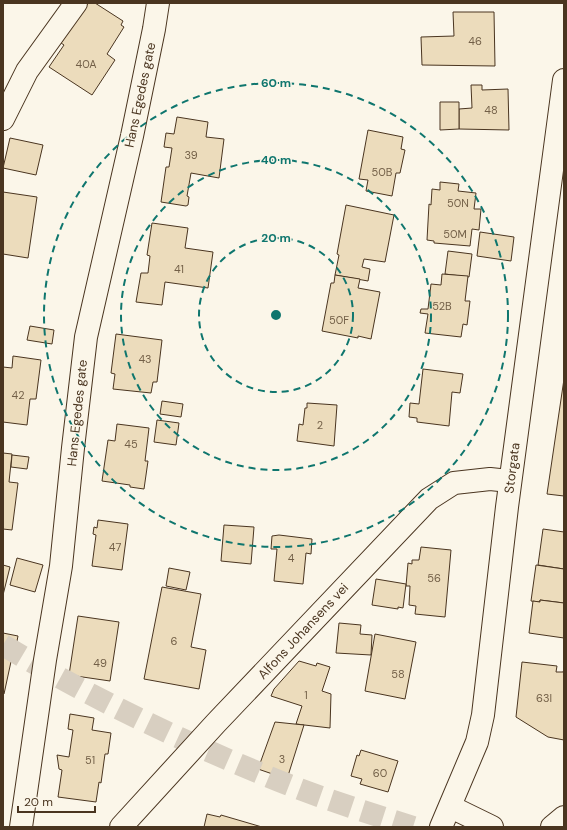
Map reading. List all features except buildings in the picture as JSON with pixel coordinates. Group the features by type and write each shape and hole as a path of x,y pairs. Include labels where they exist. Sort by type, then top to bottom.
{"street":[{"path":"3,119 27,71 76,3"},
{"name":"Hans Egedes gate","path":"21,827 45,660 61,566 72,448 86,337 132,136 158,3"},
{"name":"Storgata","path":"441,827 477,742 483,715 510,481 564,80"},
{"name":"Alfons Johansens vei","path":"121,827 216,723 429,499 454,484 490,479 510,481"},
{"path":"450,807 492,827"},
{"path":"552,827 564,817"}],"tunnel":[{"path":"3,645 98,698 196,745 299,789 413,827"}]}
